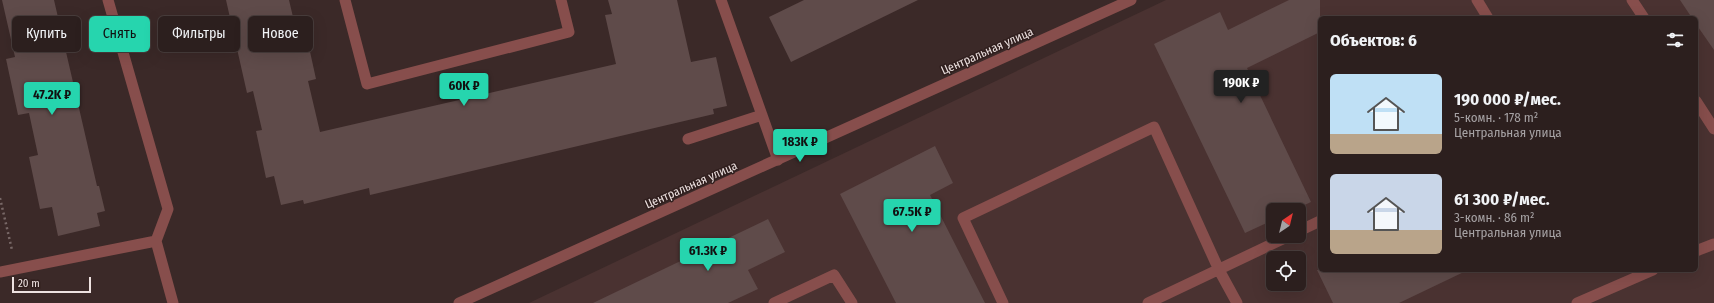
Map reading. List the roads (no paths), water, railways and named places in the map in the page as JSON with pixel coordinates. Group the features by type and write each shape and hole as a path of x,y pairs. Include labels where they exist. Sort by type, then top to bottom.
{"street":[{"path":"108,0 168,209 156,241 173,303"},
{"path":"344,0 368,84 569,32 561,0"},
{"path":"721,0 778,160"},
{"name":"Центральная улица","path":"459,303 1131,0"},
{"path":"1477,0 1487,16"},
{"path":"1632,0 1643,16"},
{"path":"1698,104 1714,129"},
{"path":"688,139 762,115"},
{"path":"1003,303 963,218 1154,127 1219,270 1237,303"},
{"path":"1306,228 1318,222"},
{"path":"0,272 156,241"},
{"path":"1148,303 1275,243"},
{"path":"1698,251 1714,244"},
{"path":"1577,303 1590,301 1639,273"},
{"path":"774,303 834,275 852,303"}]}
